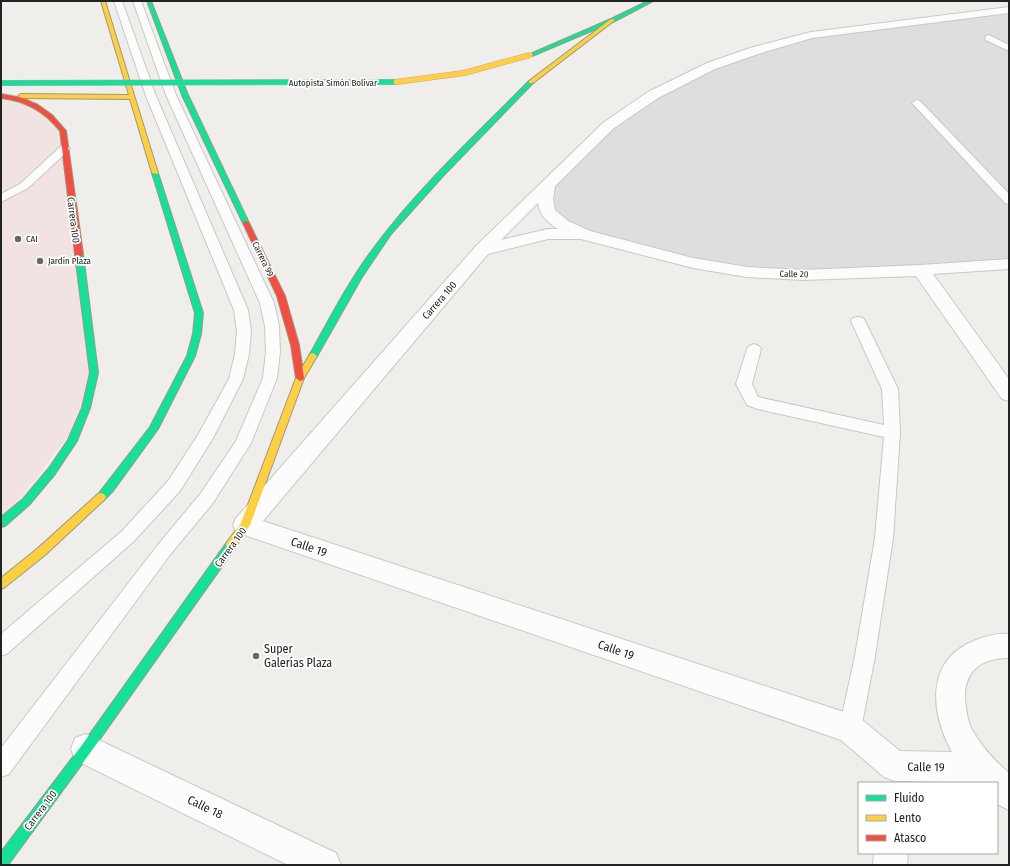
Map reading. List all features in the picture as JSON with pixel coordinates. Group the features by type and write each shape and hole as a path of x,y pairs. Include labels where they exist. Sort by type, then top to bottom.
{"main road":[{"path":"1,584 40,552 110,488 154,429 192,356 197,334 199,314 131,97 103,1"},
{"name":"Carrera 99","path":"149,1 185,95 281,296 295,345 300,378 245,525"},
{"name":"Autopista Simón Bolívar","path":"1,83 385,83 428,80 494,67 530,55 612,20 648,2"},
{"path":"300,378 358,277 390,232 474,140 535,78 612,20"},
{"path":"1,96 131,97"},
{"name":"Carrera 100","path":"1,523 29,500 63,458 85,414 92,392 94,373 63,131 56,120 42,108 14,96"},
{"name":"Carrera 100","path":"1,863 86,749 245,525"}],"street":[{"name":"Carrera 100","path":"245,525 482,250 547,184 609,125 653,95 718,64 754,51 811,35 1009,10"},
{"name":"Calle 20","path":"547,184 545,199 547,212 562,225 584,235 693,263 747,272 803,275 921,270 1009,264"},
{"name":"Calle 20","path":"482,250 548,234 584,235"},
{"path":"921,270 1009,394"},
{"name":"Calle 19","path":"245,525 850,729 894,775 981,768"},
{"path":"996,782 981,768 963,743 953,718 949,695 954,675 965,660 982,650 1009,646"},
{"name":"Calle 18","path":"86,749 324,865"},
{"path":"998,784 1009,794"},
{"path":"890,865 891,854"}],"lane":[{"path":"1,647 128,536 174,486 205,438 236,379 242,354 244,332 241,310 151,96 118,1"},
{"path":"1,766 164,551 207,498 243,443 270,378 273,352 272,326 267,303 171,95 137,1"},
{"path":"989,38 1009,48"},
{"path":"917,103 1009,201"},
{"path":"1,199 24,186 65,148"},
{"path":"850,729 865,656 884,538 892,433 890,389 858,321"},
{"path":"754,349 744,384 752,400 763,405 892,433"}],"shaded area":[{"path":"1009,10 1009,264 747,272 584,235 547,212 547,185 609,125 711,66 811,35"},
{"name":"Jardín Plaza","path":"1,96 14,96 56,120 94,373 85,414 1,523"}],"traffic: fast":[{"path":"149,1 185,95 246,223"},
{"path":"530,55 613,20 651,1"},
{"path":"1,83 396,82"},
{"path":"313,356 358,277 389,233 441,174 531,82"},
{"path":"101,497 110,488 154,429 191,356 197,334 199,313 155,173"},
{"path":"1,523 26,502 52,471 72,441 86,408 94,373 79,254"},
{"path":"1,863 86,749 231,545"}],"traffic: slow":[{"path":"103,1 155,173"},
{"path":"531,82 613,20"},
{"path":"396,82 430,79 464,73 530,55"},
{"path":"21,96 131,97"},
{"path":"231,545 245,525 300,378 313,356"},
{"path":"1,584 41,552 101,497"}],"traffic: jam":[{"path":"1,96 20,99 36,106 57,123 63,131 79,254"},
{"path":"246,223 281,296 295,345 300,378"}],"place":[{"name":"CAI","path":"18,239"},
{"name":"Jardín Plaza","path":"40,261"},
{"name":"Super Galerías Plaza","path":"256,656"}]}
